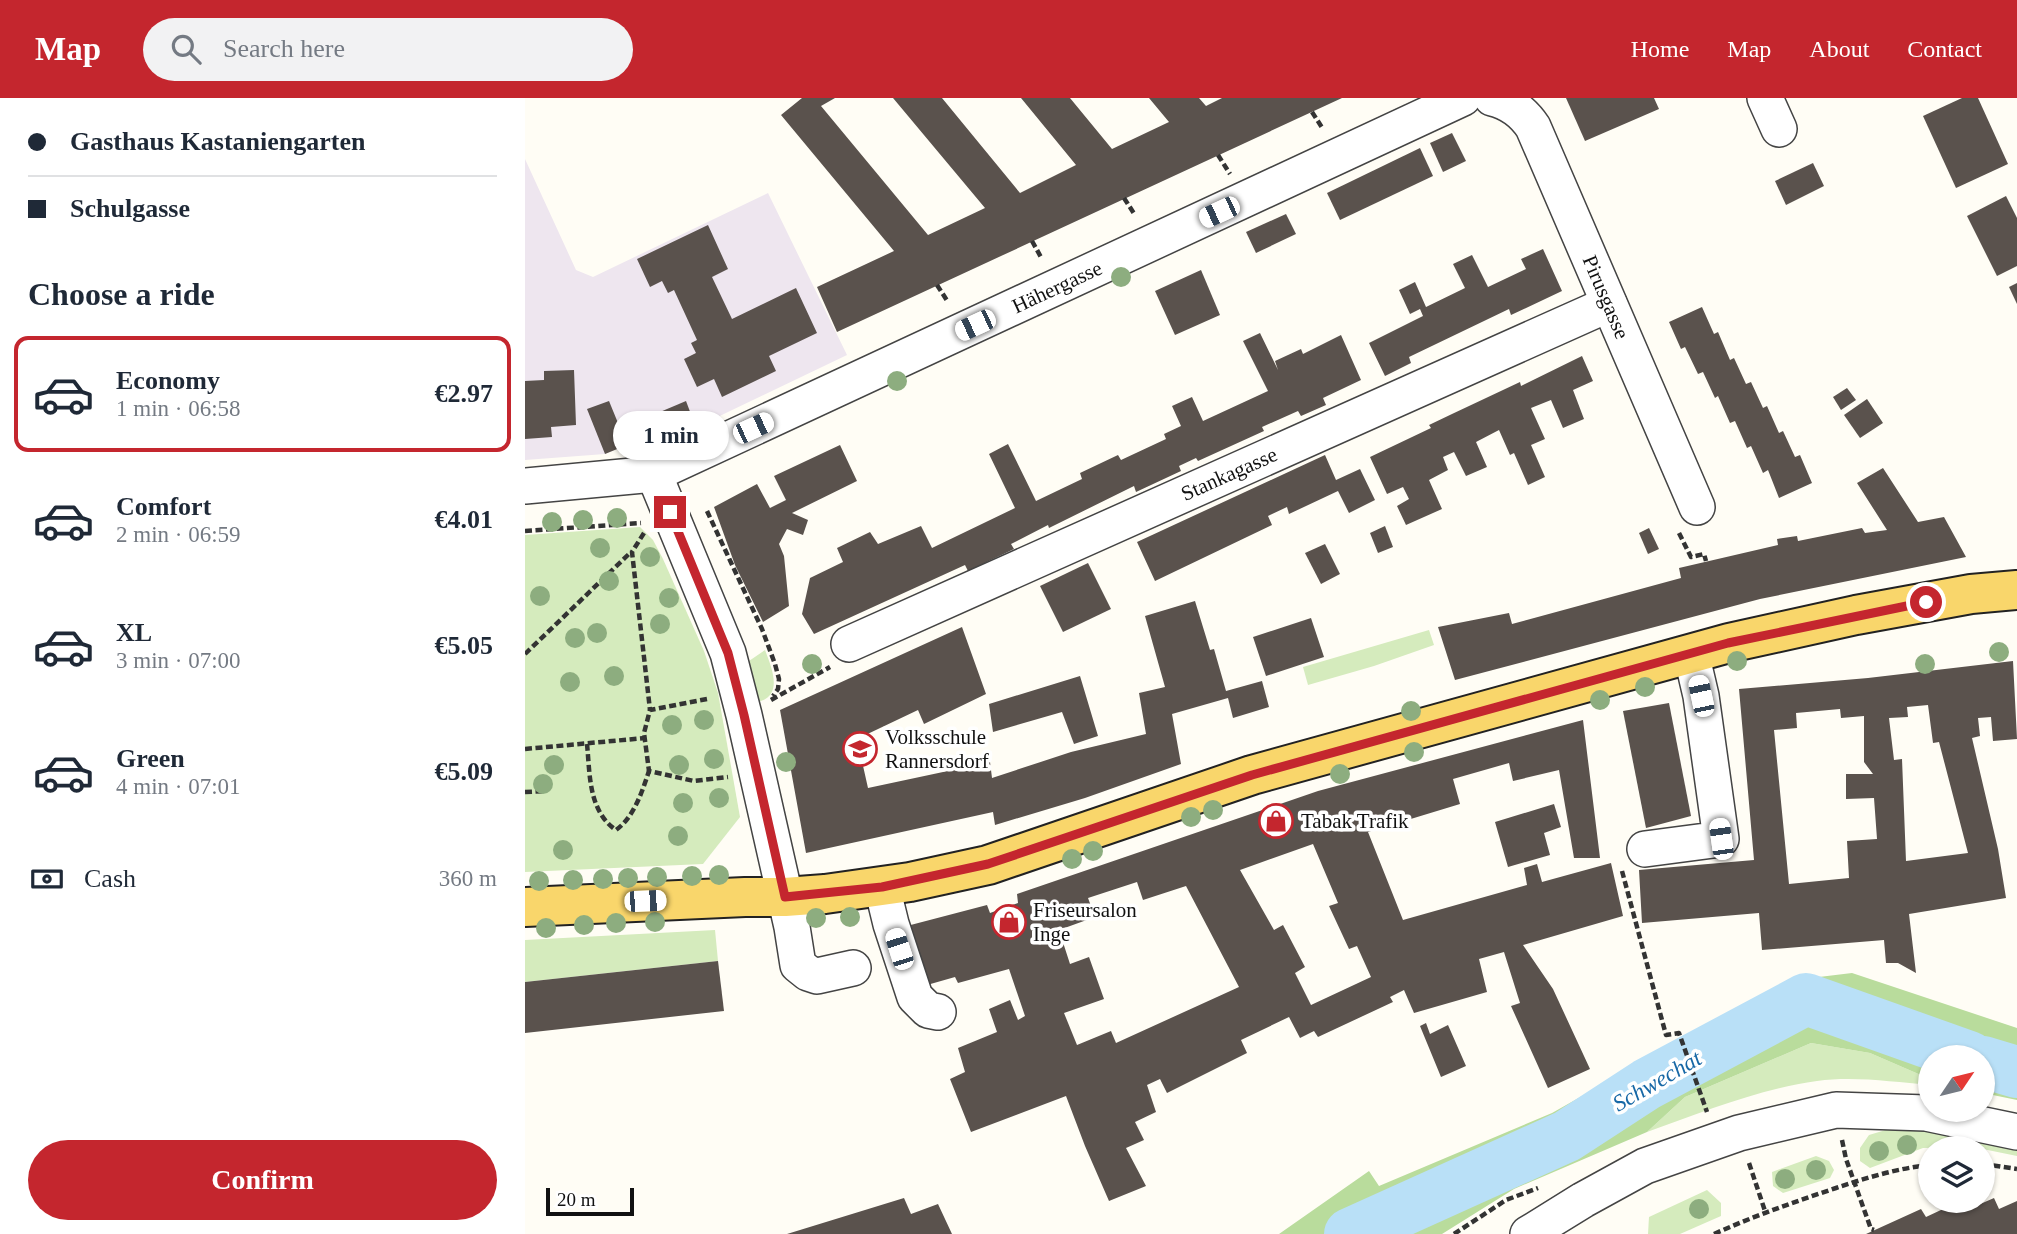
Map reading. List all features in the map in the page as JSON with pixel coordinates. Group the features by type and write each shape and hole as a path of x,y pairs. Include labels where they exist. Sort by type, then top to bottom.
{"main road":[{"path":"525,907 785,897 882,887 988,864 1252,775 1728,643 1856,615 1971,594 2017,590"}],"street":[{"name":"Hähergasse","path":"525,486 655,474 1463,98"},
{"name":"Pirusgasse","path":"1496,99 1519,110 1533,127 1609,304 1685,515"},
{"name":"Stankagasse","path":"849,644 1609,304"},
{"path":"655,474 662,516 728,653 785,897 798,965 817,976 853,968"},
{"path":"1645,849 1721,839 1701,696 1691,653"},
{"path":"882,887 891,925 915,997 928,1010 938,1012"},
{"path":"1528,1234 1583,1200 1724,1126 1836,1110 1926,1113 2017,1132"}],"path":[{"path":"1312,112 1328,136"},
{"path":"1218,155 1234,181"},
{"path":"1124,198 1141,224"},
{"path":"1032,241 1047,269"},
{"path":"937,285 955,312"},
{"path":"1685,515 1691,557 1704,554 1706,561"},
{"path":"525,531 662,516"},
{"path":"525,654 632,552 662,516"},
{"path":"587,744 593,795 604,818 616,830 625,824 649,771 644,733 650,710 632,552"},
{"path":"770,701 828,669 849,644"},
{"path":"650,710 718,697"},
{"path":"525,749 645,738"},
{"path":"649,771 694,781 739,776"},
{"path":"525,792 546,791"},
{"path":"1645,849 1617,853 1666,1035 1679,1033 1695,1076 1724,1126 1765,1211"},
{"path":"1836,1110 1846,1159 1871,1229 1874,1230"},
{"path":"1714,1234 1765,1211 1854,1182 1918,1166"},
{"path":"1995,1166 2017,1169"}],"shaded area":[{"path":"525,159 576,270 593,277 768,193 847,355 705,423 692,417 605,454 525,460"}],"green space":[{"path":"640,527 653,540 663,559 704,651 718,693 740,817 703,864 525,872 525,535"},
{"path":"1429,630 1434,645 1308,685 1303,667"},
{"path":"765,650 773,673 773,688 771,694 757,702 749,661"},
{"path":"715,930 718,961 525,982 525,940"},
{"path":"1852,973 2017,1028 2017,1100 1995,1095 1995,1045 1918,1045 1918,1074 1870,1053 1811,1043 1685,1097 1647,1132 1514,1189 1442,1234 1279,1234 1369,1171 1379,1186 1552,1113 1786,981"},
{"path":"1811,1043 1870,1053 1918,1074 1918,1084 1859,1079 1795,1085 1752,1095 1647,1132 1685,1097"},
{"path":"1899,1126 1950,1136 1918,1136 1918,1150 1870,1168 1860,1161 1860,1148 1869,1135"},
{"path":"1995,1145 2017,1149 2017,1156 1995,1152"},
{"path":"1816,1156 1829,1161 1834,1170 1830,1178 1783,1193 1773,1186 1772,1172"},
{"path":"1707,1190 1721,1203 1721,1216 1680,1234 1648,1234 1649,1217"}],"building":[{"path":"802,98 835,98 821,106 928,235 985,208 893,98 942,98 1020,193 1076,165 1021,98 1070,98 1112,149 1169,122 1149,98 1199,98 1206,106 1222,98 1342,98 837,332 817,287 894,251 781,115"},
{"path":"1566,98 1654,98 1659,109 1585,141"},
{"path":"1962,98 1978,98 2008,164 1956,188 1923,116"},
{"path":"1452,133 1466,161 1443,172 1430,143"},
{"path":"1420,148 1433,176 1340,220 1327,193"},
{"path":"1813,163 1824,186 1786,205 1775,181"},
{"path":"2006,196 2017,218 2017,266 1997,276 1967,216"},
{"path":"1286,214 1296,234 1256,253 1246,232"},
{"path":"708,225 728,269 712,277 732,319 796,288 817,333 769,356 776,371 722,397 714,379 697,387 684,359 696,353 691,343 697,340 674,290 668,293 662,281 650,287 637,259"},
{"path":"1543,249 1562,291 1511,315 1509,309 1409,357 1411,363 1385,376 1369,343 1423,316 1420,309 1410,314 1399,290 1415,282 1426,307 1465,288 1453,264 1472,255 1488,287 1526,269 1521,259"},
{"path":"1201,270 1220,315 1175,335 1155,291"},
{"path":"2017,283 2017,304 2009,287"},
{"path":"1702,307 1714,334 1718,332 1730,360 1734,358 1746,384 1751,382 1763,408 1767,406 1779,433 1783,431 1795,457 1800,455 1812,483 1779,498 1768,470 1763,473 1751,446 1747,448 1735,421 1730,423 1703,372 1698,374 1685,347 1681,349 1669,322"},
{"path":"1260,333 1278,370 1275,361 1301,349 1303,354 1341,335 1361,380 1323,398 1326,405 1301,416 1298,411 1262,427 1264,431 1198,461 1196,458 1179,466 1181,471 1136,492 1134,486 1049,528 1048,525 1011,544 1014,549 968,571 965,565 814,634 802,614 810,578 843,562 837,548 870,532 878,544 921,526 932,548 1015,508 989,454 1008,444 1036,501 1082,479 1080,473 1118,455 1121,460 1166,439 1164,434 1181,426 1172,406 1192,397 1203,421 1268,391 1243,341"},
{"path":"1582,356 1593,381 1573,390 1584,419 1563,428 1551,400 1531,408 1545,439 1531,445 1545,477 1528,485 1514,453 1510,455 1499,430 1476,442 1487,467 1466,476 1454,452 1443,457 1448,470 1429,480 1442,509 1406,525 1397,506 1409,499 1403,487 1387,494 1370,457 1431,428 1429,425 1452,414 1520,382 1521,386"},
{"path":"574,370 576,425 551,427 552,437 525,439 525,381 544,380 544,371"},
{"path":"1847,388 1856,400 1841,410 1833,397"},
{"path":"1867,399 1883,423 1860,438 1844,415"},
{"path":"609,401 627,445 605,454 587,409"},
{"path":"686,401 692,417 666,428 660,412"},
{"path":"840,445 857,481 792,513 808,520 803,535 787,529 779,544 784,556 789,606 763,622 735,565 714,507 757,484 770,508 786,500 774,476"},
{"path":"1325,455 1336,480 1360,469 1375,500 1349,513 1338,491 1289,514 1287,507 1268,516 1272,525 1155,581 1137,542"},
{"path":"1883,468 1918,522 1944,517 1966,557 1760,599 1455,680 1438,627 1509,613 1512,624 1681,578 1679,568 1778,545 1777,539 1797,536 1798,541 1862,528 1865,533 1887,530 1857,483"},
{"path":"1385,526 1393,547 1378,553 1370,533"},
{"path":"1649,528 1659,549 1648,554 1639,533"},
{"path":"1325,544 1340,574 1321,584 1305,553"},
{"path":"1088,563 1111,609 1063,632 1040,586"},
{"path":"1195,601 1210,650 1214,649 1226,691 1262,681 1269,707 1233,718 1228,698 1172,714 1181,764 1085,798 995,825 993,812 806,853 780,710 962,627 986,694 924,724 918,710 857,739 868,788 990,762 992,778 1071,752 1146,734 1139,693 1165,687 1145,616"},
{"path":"1311,618 1324,657 1266,676 1253,637"},
{"path":"2013,661 2017,739 1993,741 1991,717 1978,718 1980,736 1972,738 1998,849 2006,898 1909,914 1916,973 1898,963 1886,963 1884,940 1762,950 1759,913 1642,923 1639,870 1754,860 1739,689 1868,678","holes":["1928,705 1933,743 1939,742 1968,853 1906,861 1902,759 1894,760 1889,718 1908,717 1907,707","1840,709 1841,718 1864,716 1864,762 1873,774 1846,774 1846,799 1874,798 1877,839 1847,841 1849,878 1789,884 1774,730 1797,728 1796,713"]},
{"path":"1080,676 1098,736 1074,744 1062,712 993,732 989,704"},
{"path":"1669,703 1691,816 1646,828 1623,711"},
{"path":"1583,720 1600,858 1574,858 1559,770 1513,781 1509,763 1453,779 1460,804 1368,832 1403,920 1527,885 1524,868 1537,864 1542,882 1611,863 1623,916 1523,945 1553,989 1590,1069 1548,1088 1511,1006 1520,1003 1504,952 1479,959 1487,992 1414,1013 1404,990 1390,997 1393,1002 1318,1037 1314,1031 1300,1038 1289,1017 1241,1040 1247,1053 1167,1093 1160,1079 1147,1085 1156,1112 1135,1122 1144,1140 1126,1148 1146,1186 1109,1201 1066,1096 971,1132 950,1079 965,1072 958,1048 997,1032 989,1009 1010,1000 1018,1020 1025,1016 1009,969 958,983 955,977 920,987 903,927 987,905 990,913 1018,903 1017,894 1318,791","holes":["1313,844 1338,903 1329,906 1349,949 1357,946 1371,977 1311,1005 1295,973 1305,967 1283,925 1274,930 1240,870","1137,882 1143,900 1186,886 1239,987 1116,1043 1111,1031 1077,1045 1064,1013 1104,999 1089,957 1070,964 1059,930 1095,917 1088,898"]},
{"path":"1554,804 1561,827 1544,833 1550,855 1508,867 1495,822"},
{"path":"718,961 724,1011 525,1033 525,982"},
{"path":"1426,1023 1430,1034 1448,1025 1466,1066 1441,1077 1420,1026"},
{"path":"904,1198 911,1214 938,1204 952,1234 787,1234"},
{"path":"1995,1200 1999,1209 2017,1201 2017,1234 1866,1234 1918,1210 1926,1217 1935,1213 1995,1213"}],"waterway":[{"name":"Schwechat","path":"1350,1234 1567,1136 1647,1084 1806,999 1935,1045"},
{"name":"Schwechat","path":"1995,1066 2017,1072"}],"place":[{"name":"Volksschule Rannersdorf","path":"860,749"},
{"name":"Tabak Trafik","path":"1276,821"},
{"name":"Friseursalon Inge","path":"1009,922"}],"route":[{"path":"670,512 728,653 785,897 910,883 988,864 1252,775 1728,643 1926,602"}]}
